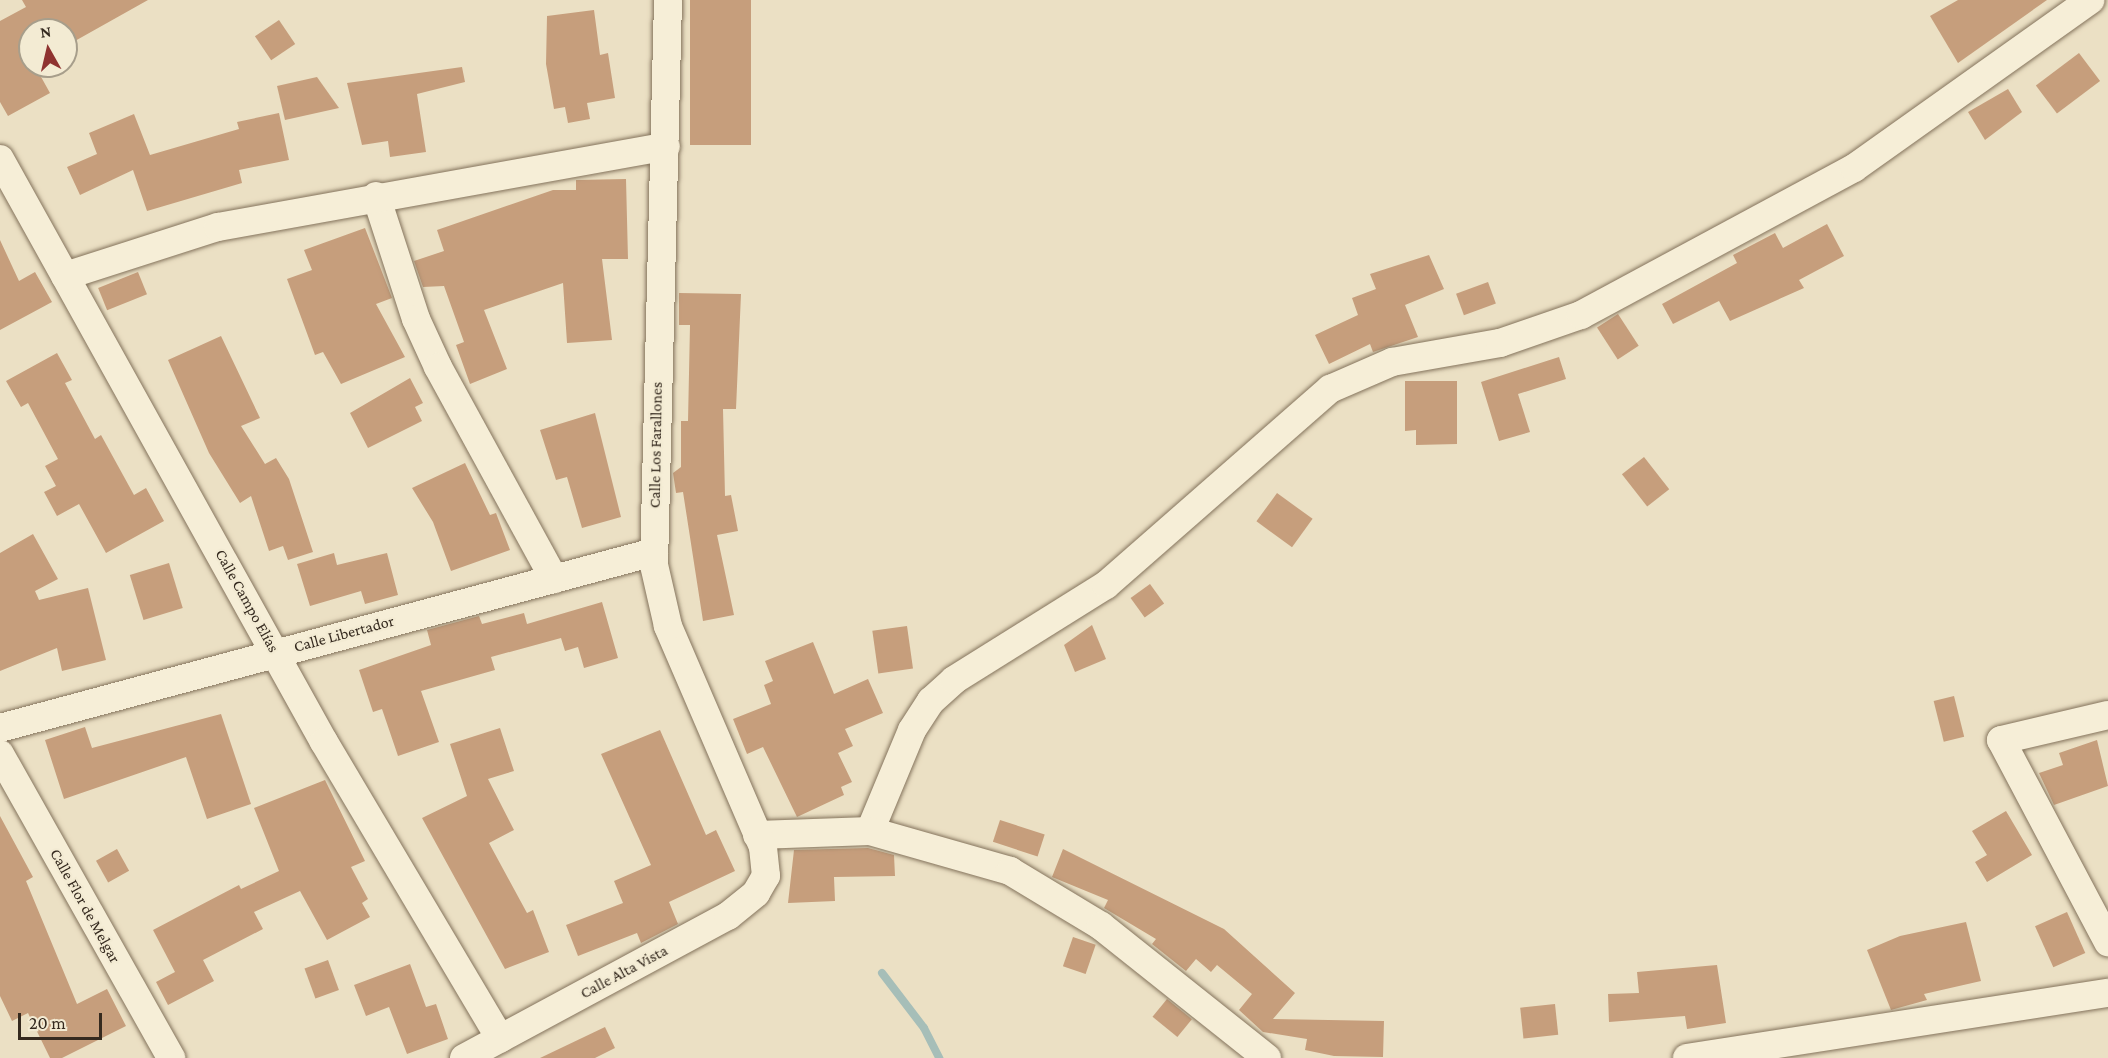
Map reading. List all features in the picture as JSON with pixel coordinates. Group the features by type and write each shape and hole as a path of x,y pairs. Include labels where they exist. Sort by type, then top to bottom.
{"street":[{"name":"Calle Los Farallones","path":"668,0 654,552 668,626 757,835 766,869"},
{"path":"870,831 912,730 931,701 954,680 1107,585 1330,389 1392,362 1500,343 1581,315 1854,168 2090,0"},
{"path":"65,276 218,227 376,196 666,146"},
{"name":"Calle Campo Elías","path":"0,159 275,652 500,1039"},
{"path":"376,196 416,319 438,368 554,579"},
{"name":"Calle Libertador","path":"0,728 275,652 654,552"},
{"path":"2108,715 2001,740 2108,942"},
{"name":"Calle Flor de Melgar","path":"0,754 171,1058"},
{"path":"757,835 870,831 930,845 1038,884 1101,926 1267,1058"},
{"name":"Calle Alta Vista","path":"464,1058 728,916 756,893 766,869"},
{"path":"1687,1058 2108,993"}],"building":[{"path":"22,0 148,0 78,39 78,18 18,18 18,78 42,78 50,93 8,116 0,102 0,21 26,7"},
{"path":"690,0 751,0 751,145 690,145"},
{"path":"1958,0 2047,0 1958,63 1930,16"},
{"path":"594,10 600,55 608,53 615,98 587,103 590,119 568,123 565,107 554,109 546,64 547,16"},
{"path":"279,20 295,44 271,60 255,36"},
{"path":"2079,53 2100,81 2057,113 2036,85"},
{"path":"462,67 465,82 417,94 426,152 390,157 388,141 362,145 347,83"},
{"path":"317,77 339,108 285,120 277,86"},
{"path":"2008,89 2022,112 1985,140 1968,112"},
{"path":"279,113 289,160 239,170 242,183 147,211 133,170 80,195 67,167 97,154 89,133 134,114 150,155 239,129 237,122"},
{"path":"626,179 628,259 602,259 612,340 567,343 563,283 484,310 507,369 470,384 456,345 464,342 444,286 423,287 414,261 444,251 437,230 553,190 576,190 576,180"},
{"path":"1827,224 1844,256 1799,280 1804,288 1730,321 1719,301 1673,324 1662,304 1737,263 1733,255 1775,233 1783,248"},
{"path":"365,228 392,298 376,304 405,357 341,384 323,352 315,355 287,279 312,270 304,250"},
{"path":"0,240 19,281 35,272 52,302 0,330"},
{"path":"1429,255 1444,289 1405,305 1418,337 1373,352 1370,344 1329,364 1315,335 1358,315 1352,298 1376,289 1370,274"},
{"path":"138,272 147,294 107,310 98,288"},
{"path":"1488,282 1496,304 1464,315 1456,294"},
{"path":"679,293 741,294 736,409 723,409 725,496 731,495 738,531 717,535 734,615 703,621 683,492 676,493 673,473 681,467 681,421 688,421 690,325 679,325"},
{"path":"1618,314 1639,346 1618,359 1597,328"},
{"path":"221,336 260,418 241,426 265,464 276,458 289,479 313,552 288,560 283,546 269,551 251,496 240,503 209,453 168,360"},
{"path":"57,353 72,380 65,383 95,439 101,435 134,495 146,488 164,521 106,553 79,504 57,516 44,492 56,486 45,466 58,459 28,403 21,407 6,381"},
{"path":"1559,357 1566,379 1518,394 1530,432 1499,441 1481,382"},
{"path":"410,378 423,403 415,407 422,421 368,448 350,413"},
{"path":"1405,381 1457,381 1457,444 1416,445 1416,430 1405,431"},
{"path":"595,413 621,517 582,528 567,477 556,480 540,430"},
{"path":"1644,457 1669,489 1647,507 1622,474"},
{"path":"465,463 490,515 496,513 510,550 451,571 433,522 412,488"},
{"path":"1277,493 1313,519 1292,547 1256,521"},
{"path":"33,534 58,579 35,591 39,600 88,588 106,660 62,671 57,648 0,671 0,553"},
{"path":"334,553 337,565 387,553 398,595 365,604 361,591 310,606 297,564"},
{"path":"169,563 183,608 144,620 130,575"},
{"path":"1150,584 1164,603 1145,618 1131,598"},
{"path":"602,602 618,658 584,668 578,647 565,651 561,638 491,657 495,670 421,691 439,742 398,756 382,709 373,712 359,670 431,645 427,630 479,616 482,624 524,613 527,624"},
{"path":"1092,625 1106,659 1075,672 1064,645"},
{"path":"907,626 913,669 878,673 872,631"},
{"path":"813,642 834,694 868,679 883,713 845,729 853,746 838,753 852,782 841,787 844,795 797,817 763,747 747,754 733,719 771,704 764,685 773,681 765,661"},
{"path":"1954,696 1964,737 1944,742 1934,701"},
{"path":"221,714 251,804 207,819 186,757 64,799 45,740 85,727 92,748"},
{"path":"500,728 514,771 488,779 514,830 489,843 527,913 533,910 549,952 505,969 422,818 467,796 450,744"},
{"path":"660,730 706,835 716,830 735,871 669,902 678,924 641,943 637,933 578,956 566,925 623,903 614,881 651,865 601,754"},
{"path":"2097,740 2108,786 2054,805 2039,773 2063,765 2059,753"},
{"path":"325,780 365,861 351,867 368,899 362,903 370,917 327,940 300,891 254,912 263,929 203,960 214,981 168,1005 156,982 175,972 153,930 239,885 241,889 279,871 254,808"},
{"path":"2006,811 2032,855 1987,882 1975,862 1987,855 1972,831"},
{"path":"0,816 33,877 26,881 77,1004 107,989 126,1026 62,1058 50,1058 28,1013 12,1021 0,996"},
{"path":"1000,820 1045,835 1038,856 993,842"},
{"path":"868,848 894,855 895,876 834,877 835,901 788,903 794,850"},
{"path":"117,849 129,871 108,883 96,861"},
{"path":"1063,849 1224,929 1295,993 1273,1019 1384,1021 1383,1057 1334,1056 1305,1050 1307,1039 1263,1032 1239,1010 1252,994 1217,965 1211,972 1196,959 1186,971 1152,944 1156,939 1104,908 1108,900 1052,877"},
{"path":"2067,912 2085,953 2053,967 2035,926"},
{"path":"1966,922 1981,981 1924,994 1927,1000 1891,1010 1867,950 1900,936"},
{"path":"1073,937 1096,945 1086,974 1063,966"},
{"path":"328,960 339,990 315,999 305,969"},
{"path":"410,964 426,1007 436,1004 448,1039 407,1054 389,1007 366,1016 354,985"},
{"path":"1717,965 1726,1023 1687,1029 1685,1016 1609,1022 1608,994 1639,993 1637,972"},
{"path":"1167,999 1192,1019 1177,1037 1153,1017"},
{"path":"1555,1004 1558,1035 1523,1038 1520,1008"},
{"path":"605,1027 615,1048 595,1058 540,1058"}],"waterway":[{"path":"882,973 924,1028 939,1058"}]}
